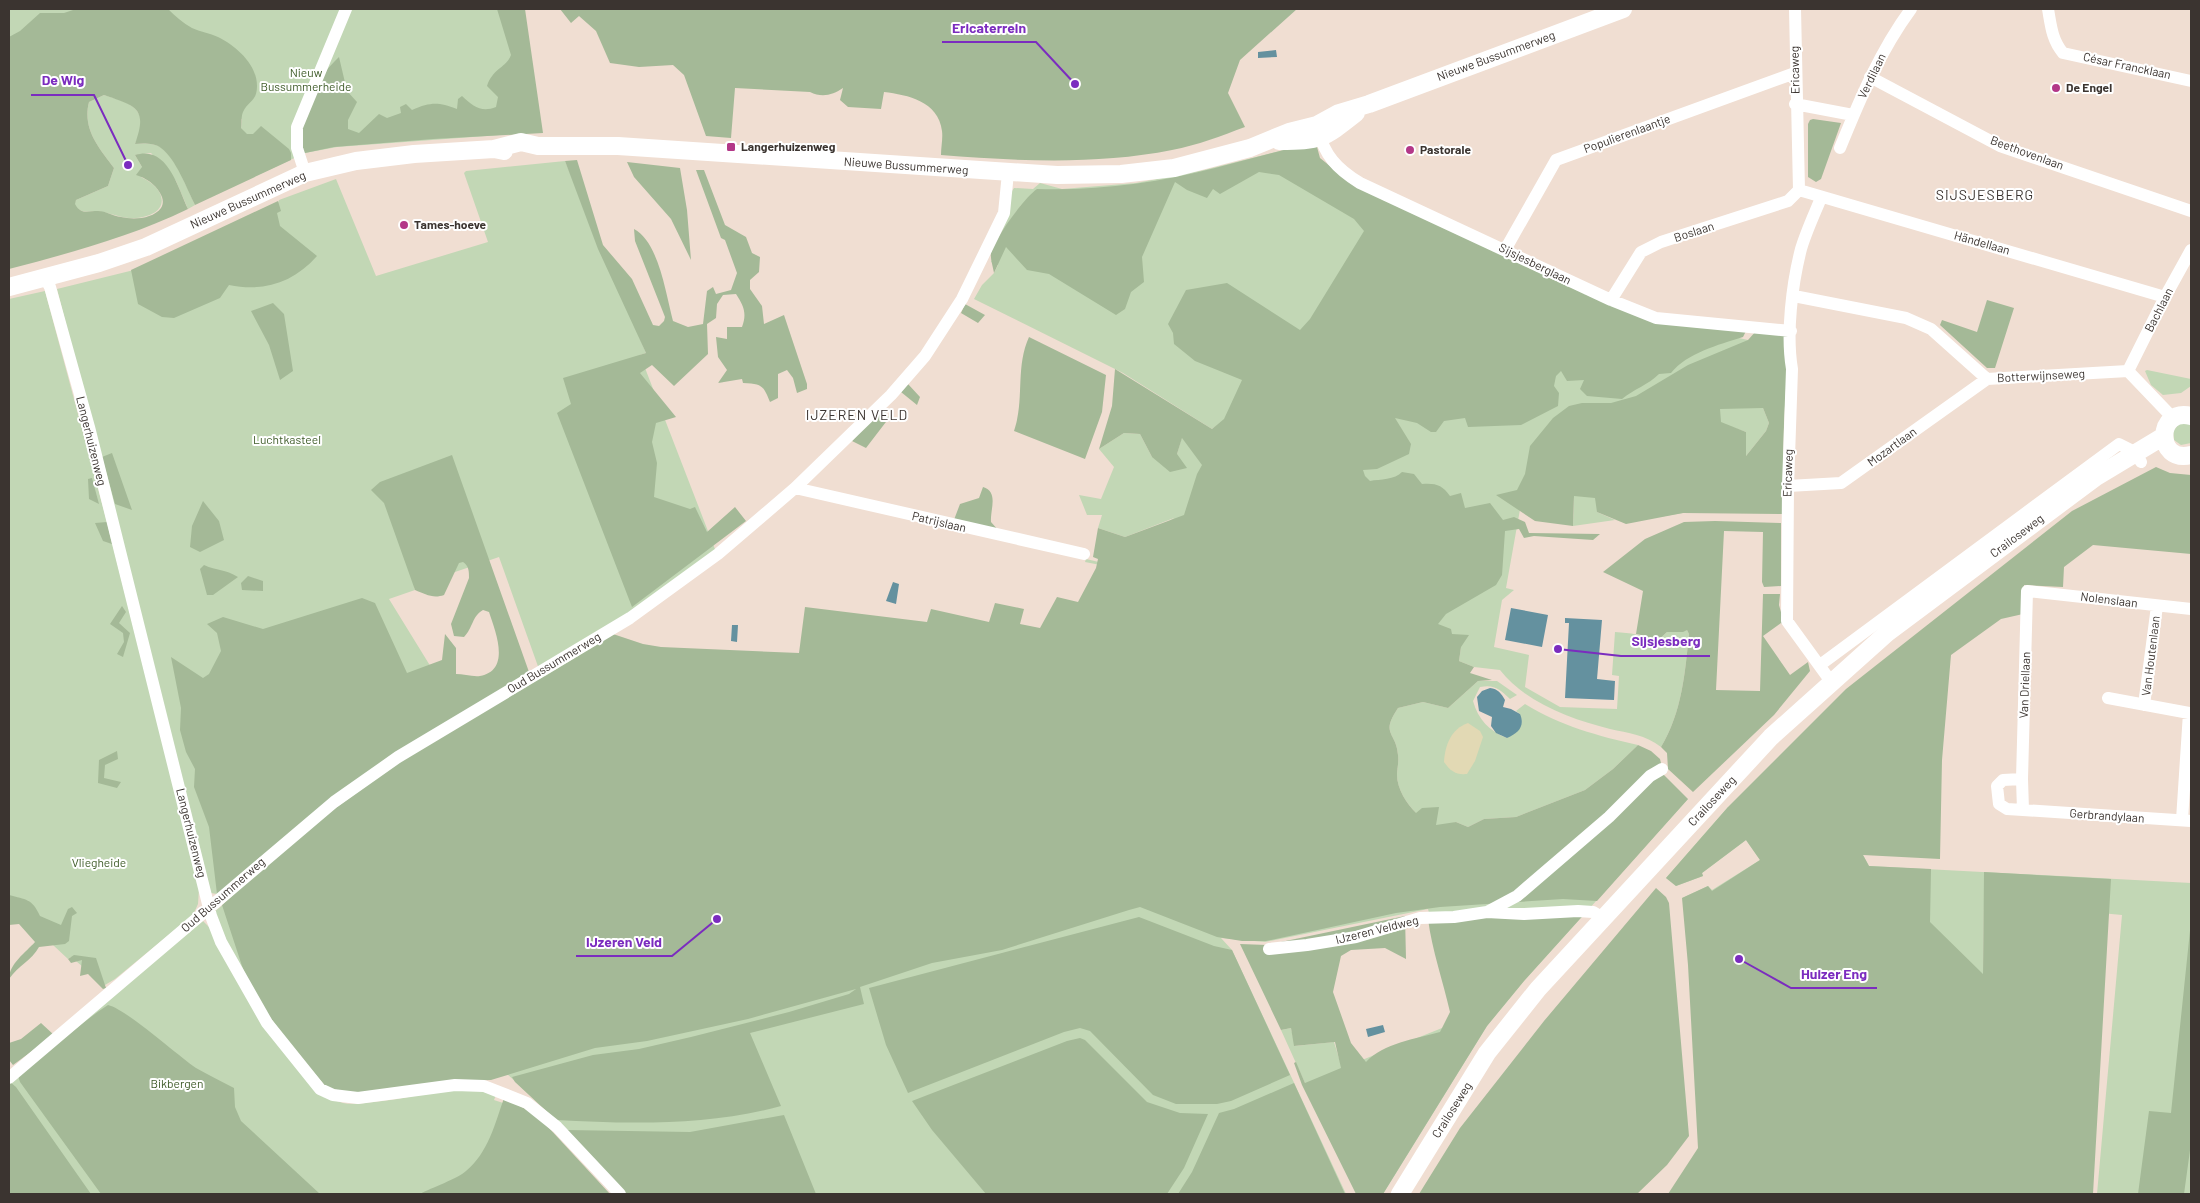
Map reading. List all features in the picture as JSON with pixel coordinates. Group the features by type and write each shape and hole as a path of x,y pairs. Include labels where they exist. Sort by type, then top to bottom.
{"main road":[{"name":"Nieuwe Bussummerweg","path":"9,287 99,263 146,247 305,173 356,161 414,154 494,149 519,153 530,151 538,146 618,146 1008,173 1122,174 1174,168 1214,159 1270,141 1309,141 1318,132 1369,104 1446,69 1623,9"},
{"path":"2191,416 2182,414 2173,418 2166,426 2166,442 2177,455 2191,455"},
{"name":"Crailoseweg","path":"1400,1194 1487,1052 1538,989 1771,737 1887,633 2096,477 2166,442"}],"street":[{"path":"305,173 297,148 297,127 346,9"},
{"name":"Ericaweg","path":"1794,9 1795,104 1799,190"},
{"name":"Verdilaan","path":"1840,148 1870,77 1893,34 1912,9"},
{"name":"César Francklaan","path":"2048,9 2052,34 2056,45 2063,53 2191,81"},
{"name":"Populierenlaantje","path":"1505,250 1556,160 1795,73"},
{"name":"Beethovenlaan","path":"1870,77 2000,146 2191,211"},
{"path":"1795,104 1853,115"},
{"name":"Sijsjesberglaan","path":"1318,132 1332,161 1352,178 1611,300 1656,318 1791,330"},
{"name":"Oud Bussummerweg","path":"11,1077 334,802 398,757 630,618 718,554 794,488 891,395 925,356 962,299 1004,212 1008,173"},
{"name":"Händellaan","path":"1799,190 1820,198 2165,297"},
{"name":"Boslaan","path":"1611,300 1640,252 1661,242 1788,201 1799,190"},
{"name":"Ericaweg","path":"1820,198 1801,249 1791,330 1790,358 1792,369 1788,486 1787,621 1832,683"},
{"name":"Bachlaan","path":"2128,372 2165,297 2191,250"},
{"name":"Langerhuizenweg","path":"44,278 52,294 89,427 209,907 222,942 267,1023 320,1089 333,1095 358,1098 454,1085 484,1086 527,1103 557,1127 620,1194"},
{"name":"Botterwijnseweg","path":"1794,296 1906,318 1931,329 1987,379 2128,372"},
{"path":"2128,372 2173,418"},
{"name":"Mozartlaan","path":"1788,486 1841,484 1987,379"},
{"name":"Crailoseweg","path":"1820,665 2119,444 2138,457"},
{"name":"Patrijslaan","path":"794,488 1084,554"},
{"name":"Nolenslaan","path":"2027,591 2191,609"},
{"name":"Van Driellaan","path":"2023,810 2022,779 2027,591"},
{"name":"Van Houtenlaan","path":"2144,705 2157,606"},
{"name":"Van Houtenlaan","path":"2108,698 2189,713 2187,821"},
{"path":"1487,912 1517,896 1609,817 1650,776 1662,769"},
{"path":"2022,779 2003,780 1997,786 1999,804 2006,809 2023,810"},
{"name":"Gerbrandylaan","path":"2023,810 2187,821"},
{"name":"IJzeren Veldweg","path":"1269,949 1307,946 1356,937 1420,918 1454,917 1487,912 1524,914 1578,911 1593,912 1603,918"}],"green space":[{"name":"Nieuw Bussummerheide","path":"9,9 506,9 539,132 337,147 305,153 260,174 241,128 242,119 120,64 9,90"},
{"path":"76,9 168,9 192,28 215,36 232,45 249,63 256,78 257,86 256,95 243,112 241,128 247,134 253,134 261,126 289,149 291,160 195,205 172,159 156,145 135,144 140,123 136,110 124,102 104,95 89,102 88,121 93,138 114,168 108,186 76,200 75,204 77,207 85,212 101,211 131,218 142,218 157,212 163,202 160,193 150,182 136,175 142,167 135,155 146,153 163,161 169,169 188,209 122,236 9,269 9,37 20,31 40,13 64,13"},
{"path":"497,9 525,9 543,133 334,147 305,153 301,150 301,136 307,105 314,86 339,57 347,91 357,102 348,120 348,129 359,133 379,114 387,118 401,113 400,107 406,104 412,110 424,105 434,104 457,109 458,99 462,96 478,108 491,109 496,107 498,97 487,86 493,75 506,63 511,55"},
{"path":"560,9 1297,9 1240,60 1228,93 1245,127 1200,143 1144,155 1086,160 1028,160 941,155 942,134 939,121 935,113 928,106 903,95 884,92 881,109 848,107 840,100 843,88 831,94 823,95 810,92 735,88 731,138 706,136 684,75 673,65 639,67 610,63 596,31 579,16 571,23"},
{"path":"104,95 124,102 135,109 139,114 141,129 135,144 156,145 167,153 181,175 195,205 188,209 176,181 151,153 135,155 142,167 141,177 157,188 161,195 160,207 155,212 147,216 131,218 102,212 83,211 77,208 74,204 76,200 108,186 114,168 93,138 88,121 89,102"},
{"path":"1813,119 1841,123 1821,179 1816,182 1808,177 1808,124"},
{"path":"1300,146 1317,147 1320,158 1346,179 1657,321 1746,331 1743,337 1713,347 1685,360 1671,373 1659,374 1622,399 1587,396 1580,389 1584,380 1567,381 1561,371 1556,376 1554,386 1559,393 1558,406 1521,425 1468,427 1465,418 1444,421 1436,432 1431,432 1417,423 1395,418 1411,444 1409,454 1377,469 1363,470 1365,476 1370,481 1391,478 1402,472 1414,474 1422,484 1438,486 1444,489 1450,496 1461,493 1465,508 1490,503 1503,520 1514,517 1525,522 1529,533 1600,534 1593,540 1534,536 1524,538 1519,529 1505,531 1502,575 1496,585 1446,614 1438,624 1451,629 1452,634 1469,635 1461,647 1459,661 1474,667 1470,673 1492,680 1478,681 1448,708 1423,702 1398,708 1390,723 1390,733 1397,747 1397,780 1401,791 1406,801 1416,813 1422,808 1439,807 1436,825 1456,822 1468,827 1484,819 1516,817 1585,790 1613,769 1638,745 1651,751 1660,759 1664,775 1688,799 1597,901 1563,899 1440,907 1396,913 1266,941 1242,941 1217,937 1140,907 1002,950 932,963 860,987 864,1004 750,1033 781,1106 753,1113 697,1120 641,1123 556,1120 512,1077 593,1055 639,1049 789,1012 849,994 856,989 748,1019 647,1041 595,1048 491,1080 451,1081 357,1094 327,1088 288,1042 254,995 242,966 222,905 321,816 399,759 506,696 547,675 613,634 643,644 661,647 799,653 805,607 927,622 931,609 989,622 995,603 1024,609 1020,624 1040,628 1057,597 1078,602 1096,568 1098,559 1093,557 1098,528 1125,537 1184,515 1197,474 1202,465 1182,438 1177,454 1187,468 1170,472 1152,457 1140,434 1124,433 1099,449 1112,406 1115,369 1212,429 1224,419 1242,380 1195,361 1174,344 1173,333 1168,324 1186,290 1227,283 1300,330 1310,319 1364,231 1354,219 1279,175 1259,172 1220,194 1213,189 1207,198 1187,190 1175,182 1142,257 1144,282 1131,292 1125,309 1116,315 1049,274 1027,270 1006,247 994,273 991,253 994,246 1018,209 1037,189 1082,189 1149,182"},
{"path":"1292,148 1346,181 1657,320 1748,340 1736,408 1763,408 1769,423 1766,431 1746,456 1746,432 1732,427 1683,513 1659,517 1597,512 1615,520 1573,526 1574,498 1524,487 1506,588 1514,590 1502,600 1494,647 1529,655 1525,687 1560,707 1617,709 1619,676 1612,675 1615,632 1636,634 1655,643 1667,632 1687,630 1689,634 1686,663 1678,706 1674,720 1661,747 1643,737 1565,715 1536,701 1511,682 1500,670 1474,667 1459,661 1461,647 1388,713 1382,740 1395,797 1416,813 1406,801 1397,780 1398,755 1395,741 1390,733 1390,723 1398,708 1423,702 1448,708 1478,681 1497,681 1517,695 1510,699 1496,688 1485,686 1480,687 1473,701 1485,724 1507,738 1520,714 1516,711 1525,704 1552,718 1580,729 1638,745 1613,769 1585,790 1516,817 1484,819 1468,827 1456,822 1423,835 1688,799 1524,981 1487,1026 1383,1194 1305,1083 1281,1030 1291,1028 1295,1046 1334,1042 1342,1068 1457,1022 1428,909 1265,942 1221,938 1232,950 1346,1194 625,1194 556,1120 504,1071 244,980 214,912 418,748 613,634 636,665 1056,646 1103,605 1116,568 1085,562 1086,559 1103,563 1174,518 1125,537 1098,528 1102,515 1087,515 1079,495 1101,499 1114,467 1099,449 1124,433 1140,434 1152,457 1177,454 1182,437 1203,465 1220,423 1212,429 1123,373 974,299 982,285 994,273 998,265 991,262 1022,204 1001,233 995,245 1012,191 1014,188 1033,189 1040,183 1062,189 1136,183 1204,170"},
{"path":"577,160 603,245 632,279 653,325 659,326 665,317 635,241 634,229 650,245 660,270 673,321 688,327 703,324 707,291 713,287 716,294 731,290 737,273 725,240 721,238 696,170 704,170 725,225 746,237 752,253 760,257 759,272 750,280 750,289 762,306 764,324 784,315 807,384 807,389 797,393 793,378 787,370 778,374 778,398 770,402 761,386 743,383 742,379 718,383 727,370 718,357 716,337 727,339 727,327 742,327 744,322 744,310 736,294 723,295 717,304 716,318 707,324 708,354 674,386 652,365 640,373 676,417 656,423 652,442 657,463 654,497 690,509 695,507 707,532 735,507 746,521 632,607 557,413 571,404 563,378 646,353 598,249 565,161"},
{"name":"Luchtkasteel","path":"565,161 646,353 640,355 718,557 540,672 499,557 414,586 415,590 389,599 458,711 217,894 211,893 57,289 142,268 278,203 279,200 336,179 376,276 488,242 464,173 466,171"},
{"path":"627,162 680,168 687,210 691,260 671,219 634,177"},
{"path":"278,201 281,211 277,213 280,226 317,256 298,273 288,279 266,286 242,287 229,285 220,298 174,318 162,317 138,304 131,270"},
{"name":"Vliegheide","path":"45,291 107,522 199,889 198,904 193,915 115,979 105,985 71,957 68,959 53,945 55,945 9,906 9,299"},
{"path":"1987,300 2014,308 1995,368 1987,368 1940,325 1942,320 1977,332"},
{"path":"273,303 284,314 293,371 280,380 269,345 251,311"},
{"path":"965,304 985,315 978,323 961,313"},
{"path":"1756,331 1789,336 1784,423 1782,514 1683,513 1626,524 1597,512 1595,498 1574,496 1573,526 1535,521 1496,495 1517,490 1525,474 1530,446 1553,418 1569,406 1582,403 1611,403 1636,396 1688,365 1748,340","holes":["1763,408 1769,423 1766,431 1746,456 1746,432 1721,422 1720,409"]},
{"path":"1029,337 1106,375 1102,412 1085,459 1014,431 1019,407 1022,360"},
{"path":"2145,371 2191,379 2191,386 2181,393 2163,395 2151,385"},
{"path":"908,384 920,397 917,405 901,392"},
{"path":"883,407 889,418 866,448 852,441"},
{"path":"2188,423 2191,425 2191,443 2181,445 2174,440 2173,431 2179,424"},
{"path":"112,453 132,510 115,504 102,457"},
{"path":"452,455 529,672 483,701 217,894 209,827 194,787 195,769 186,752 180,730 181,708 171,657 203,678 209,674 221,651 217,633 207,624 223,617 263,629 362,598 375,603 407,673 442,660 445,634 456,648 456,674 480,676 490,672 498,659 499,650 489,612 483,610 479,613 464,637 454,636 451,624 469,578 469,571 466,565 463,562 459,563 444,595 433,596 415,590 384,503 371,490 380,482"},
{"path":"2156,467 2170,473 2191,475 2191,554 2093,545 2064,567 2063,587 2024,585 2023,614 2001,619 1951,655 1942,760 1940,859 1863,855 1869,866 1931,869 1930,922 1983,974 1984,872 2111,879 2093,1194 1668,1194 1698,1148 1688,965 1682,898 1708,886 1712,891 1760,860 1746,840 1702,873 1703,876 1676,886 1666,878 1728,807 1846,689 2072,511"},
{"path":"92,478 99,504 89,499 88,479"},
{"path":"983,487 991,493 993,502 991,522 999,531 952,525 960,504 979,498"},
{"path":"203,501 219,521 224,540 200,552 190,547 192,526"},
{"path":"107,522 112,544 103,541 95,523"},
{"path":"1684,522 1781,523 1781,586 1764,587 1762,582 1763,532 1724,531 1716,690 1760,691 1763,594 1780,594 1779,605 1784,623 1781,623 1763,636 1790,675 1808,662 1810,671 1774,715 1693,792 1668,769 1667,753 1661,747 1674,720 1678,706 1684,678 1689,634 1687,630 1683,632 1667,632 1655,643 1646,636 1636,634 1643,591 1603,572 1645,539"},
{"path":"204,565 238,577 213,595 207,595 200,569"},
{"path":"248,576 263,581 263,591 242,590 241,583"},
{"path":"122,606 126,612 119,623 130,633 123,657 117,654 124,642 123,633 110,624"},
{"path":"117,751 118,759 105,765 104,778 121,782 117,788 98,783 99,760"},
{"path":"1728,807 1863,855 1869,866 2191,883 2191,1194 2097,1194 2122,915 1984,902 1983,975 1682,898 1708,886 1712,890 1760,860 1746,840 1702,873 1703,876 1676,886 1666,878"},
{"path":"1656,888 1666,897 1669,903 1689,1136 1667,1165 1637,1194 1419,1194 1460,1128 1544,1021"},
{"path":"9,895 28,901 34,906 40,916 61,925 68,909 72,907 77,913 72,916 69,941 65,944 39,947 33,956 16,970 9,979 15,963 35,942 19,924 9,925"},
{"path":"1588,910 1524,981 1487,1026 1383,1194 1356,1194 1302,1085 1294,1063 1296,1062 1305,1083 1341,1068 1335,1042 1294,1046 1291,1028 1281,1030 1240,944 1267,945 1405,916 1406,959 1385,948 1351,950 1341,956 1333,992 1351,1043 1366,1062 1391,1046 1440,1032 1450,1012 1428,919"},
{"path":"1139,917 1214,946 1232,950 1290,1075 1231,1101 1217,1104 1176,1104 1153,1095 1090,1031 1080,1028 1064,1032 908,1093 886,1045 869,988"},
{"name":"Bikbergen","path":"203,921 209,927 318,1093 343,1103 351,1104 450,1090 481,1091 496,1095 494,1100 515,1107 591,1194 9,1194 9,1074"},
{"path":"2191,921 2191,1143 2184,1194 2138,1194 2149,1111 2171,1113"},
{"path":"74,955 96,958 106,988 103,989 88,974 80,976 82,960 71,963 68,959"},
{"path":"108,1005 139,1023 196,1068 234,1088 235,1107 241,1121 320,1194 101,1194 20,1082 18,1076"},
{"path":"41,1023 54,1035 13,1065 9,1060 9,1043 21,1039"},
{"path":"1080,1038 1085,1040 1147,1102 1180,1113 1208,1114 1184,1168 1167,1194 986,1194 932,1130 912,1101 1067,1041"},
{"path":"10,1082 16,1087 91,1194 9,1194"},
{"path":"1294,1083 1345,1194 1178,1194 1192,1172 1219,1113 1234,1109"},
{"path":"504,1098 537,1115 610,1194 420,1194 457,1177 474,1164 490,1138"},
{"path":"784,1115 816,1194 625,1194 566,1130 690,1132"}],"sand":[{"path":"1468,723 1480,731 1483,737 1475,761 1467,774 1460,774 1451,770 1444,762 1448,744 1453,733"}],"water":[{"path":"1276,50 1277,57 1258,58 1258,52"},
{"path":"893,582 899,584 896,604 886,601"},
{"path":"1511,608 1548,615 1542,647 1505,640"},
{"path":"1565,618 1602,620 1597,679 1615,681 1614,700 1565,698 1569,623 1565,623"},
{"path":"732,625 738,625 737,642 731,641"},
{"path":"1490,688 1497,690 1502,695 1505,700 1503,707 1520,714 1522,722 1520,729 1507,738 1496,733 1491,726 1492,717 1479,711 1477,697 1482,691"},
{"path":"1383,1025 1385,1032 1368,1037 1366,1029"}],"place":[{"name":"Ericaterrein","path":"1075,84"},
{"name":"De Engel","path":"2056,88"},
{"name":"Langerhuizenweg","path":"731,147"},
{"name":"Pastorale","path":"1410,150"},
{"name":"De Wig","path":"128,165"},
{"name":"Tames-hoeve","path":"404,225"},
{"name":"Sijsjesberg","path":"1558,649"},
{"name":"IJzeren Veld","path":"717,919"},
{"name":"Huizer Eng","path":"1739,959"}],"district":[{"name":"SIJSJESBERG","path":"1985,195"},
{"name":"IJZEREN VELD","path":"857,415"}]}
